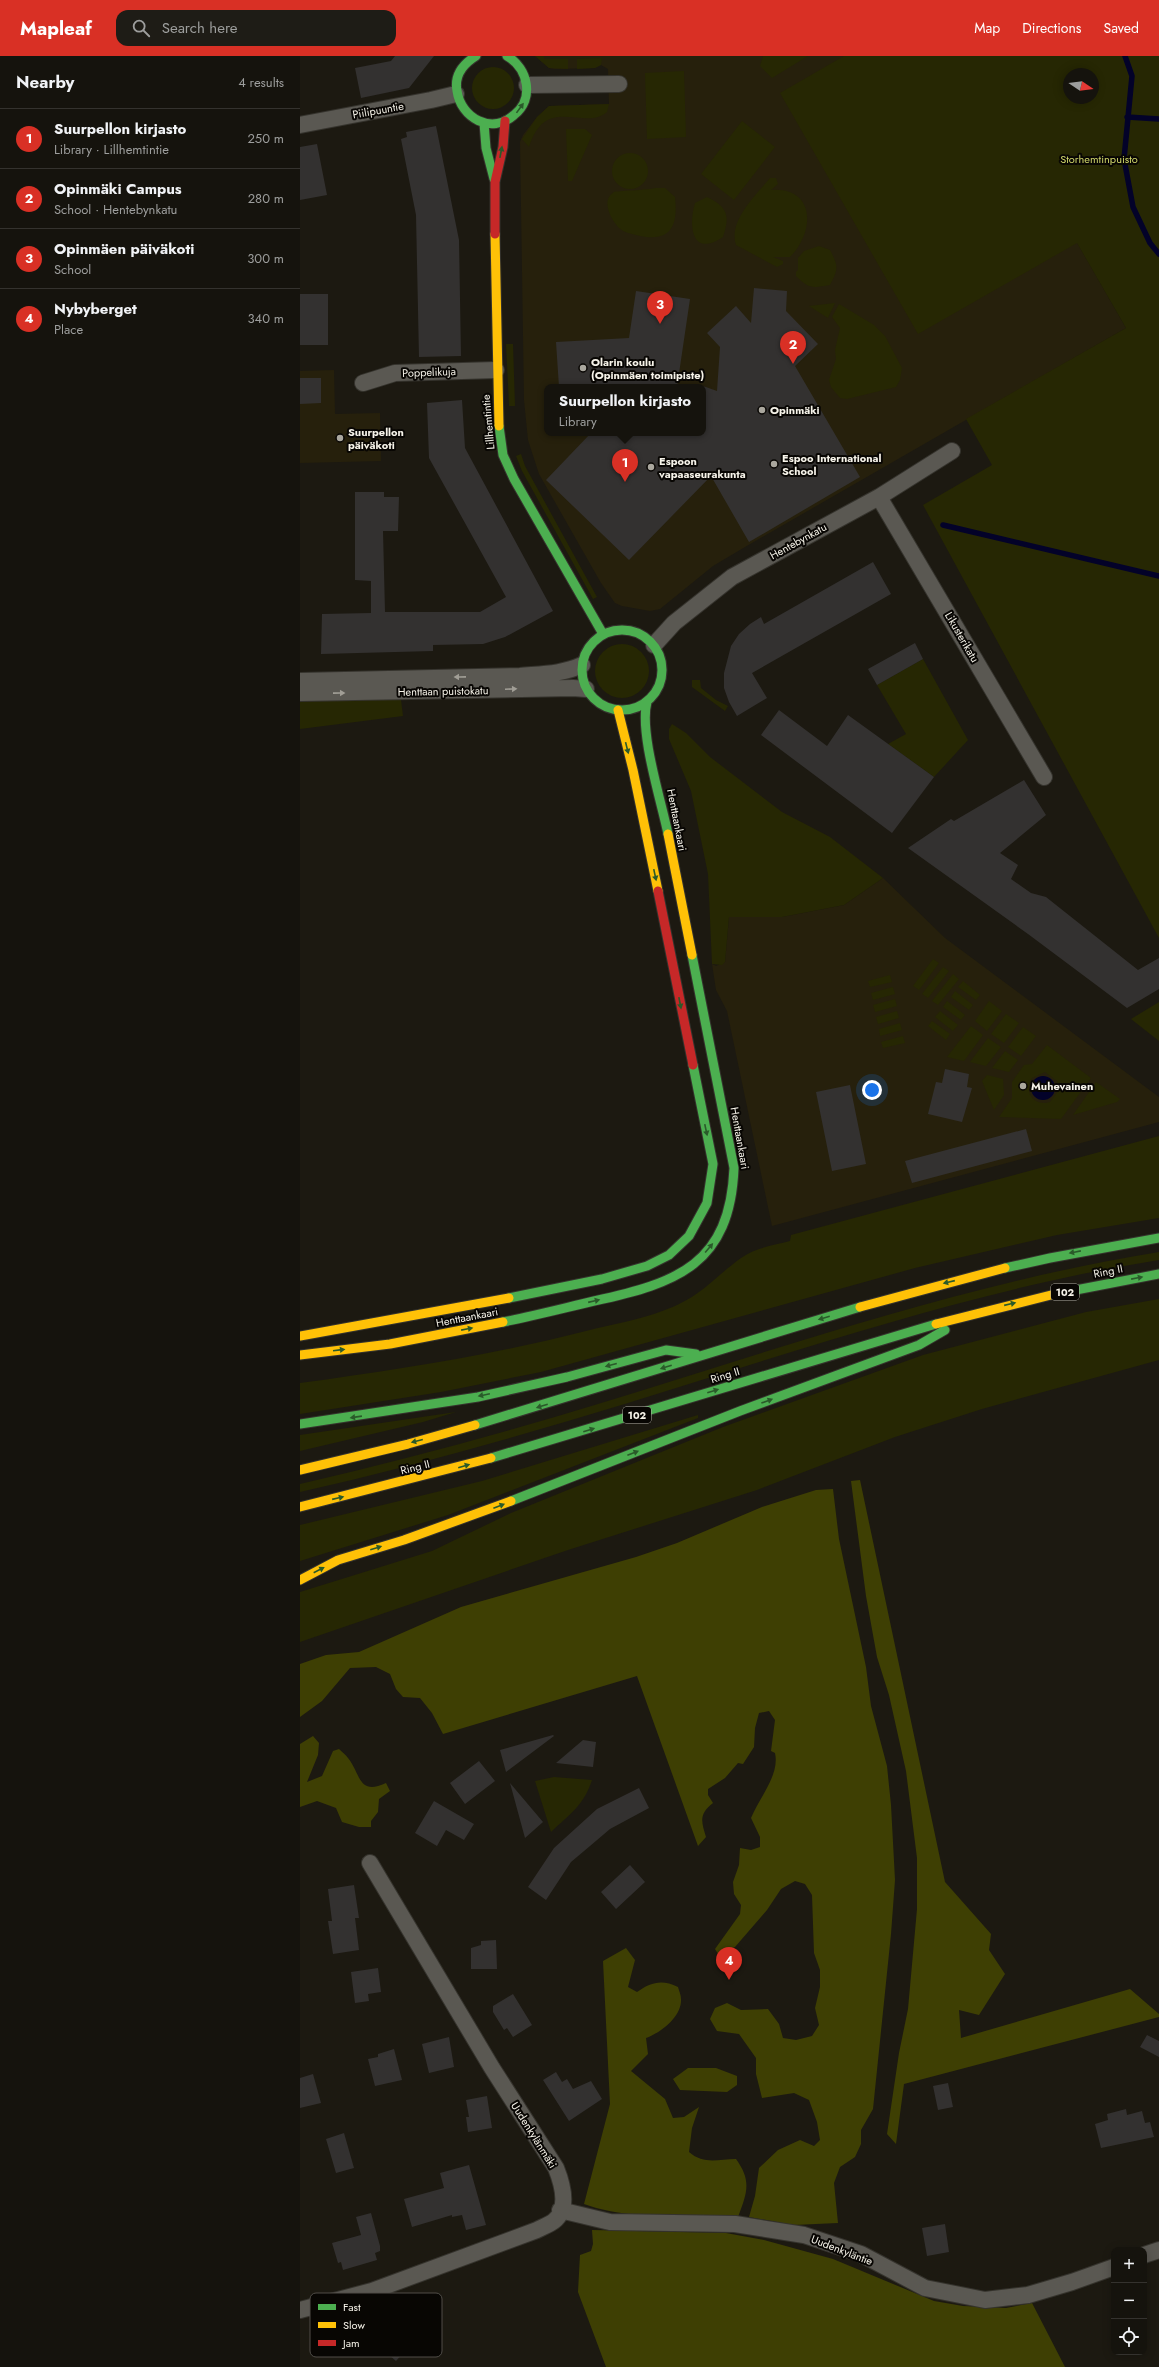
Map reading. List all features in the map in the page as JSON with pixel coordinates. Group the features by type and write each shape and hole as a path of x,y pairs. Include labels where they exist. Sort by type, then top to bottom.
{"main road":[{"path":"476,56 460,70 456,81 456,94 465,113 484,123 505,122 519,111 524,103 527,85 520,66 507,56"},
{"name":"Lillhemtintie","path":"505,122 503,147 495,182 497,416 503,455 514,479 603,634"},
{"name":"Lillhemtintie","path":"484,123 486,148 495,182"},
{"path":"621,630 634,632 654,645 659,655 662,675 654,694 647,702 633,709 618,710 605,707 594,700 586,689 582,677 582,665 586,652 603,634 621,630"},
{"name":"Henttaankaari","path":"300,1355 391,1343 459,1331 534,1316 644,1289 684,1272 699,1260 719,1237 730,1212 734,1190 734,1168 662,803 646,733 644,714 647,702"},
{"name":"Henttaankaari","path":"300,1336 482,1304 591,1281 654,1262 668,1256 691,1236 700,1224 713,1184 714,1164 633,770 618,710"},
{"path":"300,1470 420,1440 528,1410 703,1355 937,1285 1066,1254 1159,1238"},
{"name":"Ring II","path":"300,1507 428,1476 548,1442 972,1313 1070,1291 1159,1274"},
{"path":"300,1580 338,1560 404,1540 498,1506 740,1411 919,1346 972,1313"},
{"path":"300,1424 427,1406 478,1397 567,1377 666,1350 703,1355"}],"street":[{"path":"527,85 619,84"},
{"name":"Piilipuuntie","path":"300,125 456,94"},
{"name":"Poppelikuja","path":"363,383 395,373 496,370"},
{"name":"Hentebynkatu","path":"654,645 674,623 732,577 879,497 952,451"},
{"name":"Likusterikatu","path":"879,497 1044,777"},
{"name":"Henttaan puistokatu","path":"300,681 520,676 572,670 582,665"},
{"name":"Henttaan puistokatu","path":"300,693 586,689"},
{"name":"Uudenkylänmäki","path":"370,1863 492,2068 556,2168 562,2184 564,2198 560,2210"},
{"path":"361,2293 512,2240 554,2220 560,2210"},
{"name":"Uudenkyläntie","path":"560,2210 610,2222 735,2224 804,2236 861,2254 926,2288 985,2300 1028,2295 1072,2282 1111,2268"},
{"path":"1147,2254 1159,2250"},
{"path":"300,2310 310,2307"}],"shaded area":[{"path":"535,56 970,56 1126,328 713,566 660,609 650,611 622,606 615,603 601,583 539,474 528,440 524,400 520,142 523,135 537,117 549,106 609,104 608,69 601,65 595,68 549,68"},
{"name":"Suurpellon päiväkoti","path":"334,370 335,414 380,413 381,461 300,463 300,371"},
{"path":"883,878 945,938 1159,1097 1159,1122 772,1226 727,1011 716,990 712,964 716,966 725,962 729,917 782,917 844,905"},
{"path":"860,1480 945,1882 991,1934 989,1950 1005,1974 979,2015 959,2010 961,2038 1130,1989 1159,2014 1159,2017 904,2084 896,2144 887,2134 899,2053 908,2009 917,1909 917,1858 906,1771 889,1695 877,1657 866,1596 851,1481"},
{"path":"833,1489 839,1539 866,1667 871,1706 887,1766 891,1805 895,1880 873,2109 861,2130 861,2144 855,2157 840,2167 834,2183 838,2223 794,2225 749,2217 755,2196 759,2168 778,2150 800,2140 814,2146 820,2140 817,2122 809,2100 794,2093 762,2098 756,2074 756,2058 739,2034 717,2031 710,2019 715,2008 727,2003 741,2010 768,2009 779,2024 783,2038 796,2040 812,2036 819,2025 815,2008 820,1987 820,1970 814,1953 812,1895 805,1884 795,1881 781,1889 767,1910 735,1947 718,1954 715,1949 740,1914 741,1905 734,1894 733,1882 739,1865 740,1848 751,1850 760,1847 760,1837 751,1818 772,1778 776,1761 775,1753 771,1751 775,1720 769,1711 759,1713 755,1728 754,1747 743,1764 738,1763 725,1778 708,1789 708,1795 713,1803 703,1814 702,1822 706,1837 698,1846 637,1676 443,1734 432,1713 420,1698 403,1697 396,1689 390,1674 376,1667 350,1668 322,1701 300,1717 300,1664 326,1655 359,1652 461,1607 636,1557 677,1543 762,1507 816,1490"},
{"path":"313,1736 319,1743 318,1755 307,1782 322,1776 333,1751 339,1749 348,1758 361,1781 365,1785 370,1787 386,1783 390,1791 379,1799 378,1812 371,1821 371,1827 359,1827 342,1822 336,1808 317,1801 300,1807 300,1744"},
{"path":"626,1948 635,1960 628,1987 637,1992 652,1984 662,1982 667,1983 678,1987 681,1999 678,2012 674,2018 658,2032 646,2038 648,2054 631,2071 665,2099 673,2118 684,2117 699,2107 692,2128 689,2152 700,2159 706,2160 736,2159 741,2167 746,2181 746,2194 738,2217 639,2215 620,2213 584,2204 610,2104 603,1961"},
{"path":"688,2068 716,2068 737,2076 737,2085 727,2092 680,2090 673,2079"},
{"path":"592,2230 726,2233 764,2240 833,2259 934,2301 963,2306 1006,2308 1032,2303 1065,2367 606,2367 578,2292 580,2255 591,2251 593,2244"}],"green space":[{"path":"535,56 544,56 544,59 568,59 568,69 549,68"},
{"path":"763,56 808,56 772,78 760,66"},
{"name":"Storhemtinpuisto","path":"844,56 1159,56 1159,938 923,505 992,465 966,419 1126,328 1077,243 918,334 780,93"},
{"path":"602,58 601,65 595,68 577,69 577,59"},
{"path":"489,67 497,67 505,70 511,76 514,88 511,100 505,106 497,109 489,109 481,106 475,100 472,92 472,84 475,76 481,70"},
{"path":"684,71 686,137 647,139 645,73"},
{"path":"609,104 607,112 598,117 555,117 545,122 536,131 529,147 522,139 537,117 549,106"},
{"path":"742,121 775,147 734,200 701,174"},
{"path":"566,129 585,129 592,135 572,181 568,181"},
{"path":"634,153 643,158 647,164 647,178 643,184 634,189 626,189 617,184 613,178 612,167 617,158 623,154"},
{"path":"770,178 776,178 778,184 771,190 786,191 796,196 803,203 807,213 807,224 804,236 798,247 790,257 773,257 783,261 783,264 777,267 736,245 735,236 736,227 745,209"},
{"path":"665,188 675,197 675,216 671,229 666,234 651,237 628,233 618,227 612,219 608,209 607,204 610,195 614,192"},
{"path":"707,197 723,209 727,218 723,237 713,243 705,244 699,242 695,236 692,221 695,203"},
{"path":"819,246 830,250 835,260 836,271 830,285 815,287 804,283 796,276 796,272 798,270 798,258 804,251"},
{"path":"835,303 828,318 809,306"},
{"path":"839,304 874,325 885,336 902,368 900,380 896,387 847,399 840,398 831,387 829,380 836,359 835,350 840,328 832,317"},
{"path":"506,344 513,344 515,406 509,406"},
{"path":"521,454 525,466 597,597 593,599 522,471 516,456"},
{"path":"617,644 627,644 637,648 645,656 649,666 649,676 645,686 637,694 627,698 617,698 607,694 599,686 595,676 595,666 599,656 607,648"},
{"path":"923,659 968,740 934,777 888,744 906,734 877,685"},
{"path":"692,680 700,680 701,688 716,700 728,706 725,711 692,687"},
{"path":"300,700 401,700 403,716 300,729"},
{"path":"672,724 686,733 710,757 782,812 830,837 883,878 844,905 782,917 729,917 725,962 722,965 712,964 708,874 691,791 669,739 669,729"},
{"path":"933,959 939,963 919,990 913,986"},
{"path":"943,967 949,971 928,998 922,994"},
{"path":"953,974 959,979 938,1005 932,1001"},
{"path":"890,975 892,982 870,987 868,981"},
{"path":"963,981 980,995 976,1000 958,987"},
{"path":"893,987 895,994 873,1000 871,993"},
{"path":"955,991 973,1005 969,1010 951,997"},
{"path":"895,999 897,1006 875,1012 873,1005"},
{"path":"947,1001 965,1015 961,1020 943,1007"},
{"path":"989,1001 1002,1011 987,1031 975,1021"},
{"path":"1159,1002 1159,1041 1131,1019"},
{"path":"897,1011 899,1018 878,1024 876,1017"},
{"path":"940,1011 958,1025 953,1031 935,1017"},
{"path":"1006,1014 1019,1023 1004,1043 991,1034"},
{"path":"932,1021 950,1034 946,1040 928,1026"},
{"path":"900,1023 902,1030 880,1036 879,1029"},
{"path":"971,1026 983,1035 964,1061 947,1057"},
{"path":"1023,1027 1036,1036 1021,1056 1008,1047"},
{"path":"903,1036 905,1043 883,1048 881,1042"},
{"path":"988,1038 1001,1047 986,1066 970,1062"},
{"path":"1047,1045 1091,1078 1061,1119 999,1117 1012,1098 1012,1082 1024,1065 1032,1064","holes":["1045,1072 1057,1081 1059,1090 1050,1102 1039,1102 1032,1097 1029,1088 1032,1078"]},
{"path":"1005,1051 1018,1060 1009,1072 992,1068"},
{"path":"987,1075 1003,1079 1004,1095 994,1110 982,1081"},
{"path":"1096,1082 1120,1099 1117,1102 1073,1115"},
{"path":"1159,1136 1159,1218 1057,1235 915,1268 541,1372 441,1392 300,1414 300,1383 480,1355 551,1340 646,1317 688,1299 706,1287 741,1258 765,1247 790,1241 791,1235"},
{"path":"1159,1252 1159,1260 1091,1272 957,1304 891,1322 506,1439 424,1462 300,1492 300,1484 450,1447 524,1426 876,1318 1016,1281 1087,1265"},
{"path":"1159,1299 1159,1360 982,1409 895,1437 757,1490 568,1550 300,1642 300,1592 432,1551 511,1513 723,1427 923,1355 1086,1312"},
{"path":"456,1412 423,1422 300,1451 300,1435"},
{"path":"698,1415 698,1418 448,1515 300,1561 300,1525 482,1481"},
{"path":"554,1777 592,1780 581,1803 551,1832 535,1781"}],"water":[{"path":"1043,1076 1051,1080 1055,1088 1051,1096 1043,1100 1035,1096 1031,1088 1035,1080"}],"building":[{"path":"395,56 434,56 409,88 361,98 355,68 391,61"},
{"path":"436,126 459,240 461,356 419,357 416,215 401,139 407,137 406,132"},
{"path":"317,144 327,195 300,200 300,147"},
{"name":"Opinmäki","path":"754,288 787,291 786,311 818,344 795,366 860,477 749,542 711,476 629,560 546,480 588,436 706,436 706,387 717,391 720,347 707,333 736,306 751,323"},
{"path":"636,291 690,299 677,384 559,384 556,342 629,338"},
{"path":"300,294 328,294 328,345 300,345"},
{"path":"300,378 321,378 321,403 300,404"},
{"path":"462,400 465,448 553,611 505,637 483,644 433,645 433,651 321,654 322,614 371,613 371,581 355,580 355,492 384,492 384,497 399,497 398,531 383,531 385,612 480,612 506,597 429,458 427,403"},
{"path":"873,562 891,594 752,673 767,698 737,716 729,702 724,688 724,673 731,646 739,634 761,617 764,624"},
{"path":"915,643 923,659 877,685 868,669"},
{"path":"779,710 827,746 848,715 934,777 892,833 761,735"},
{"path":"1024,780 1046,815 1000,853 1018,865 1011,879 1031,893 1046,897 1138,970 1159,958 1159,989 1127,1008 1028,934 908,848 951,819 954,821"},
{"path":"945,1069 969,1074 967,1087 972,1088 962,1122 928,1114 936,1082 942,1083"},
{"path":"850,1085 866,1164 832,1171 816,1092"},
{"path":"1026,1129 1032,1151 912,1183 905,1161"},
{"path":"553,1735 554,1736 506,1772 500,1750"},
{"path":"583,1740 596,1742 593,1767 556,1763"},
{"path":"479,1761 495,1781 465,1804 450,1783"},
{"path":"510,1783 543,1822 525,1838"},
{"path":"639,1788 649,1808 610,1829 571,1862 546,1900 528,1887 554,1848 597,1809"},
{"path":"434,1801 474,1824 464,1840 446,1830 437,1846 415,1833"},
{"path":"630,1865 645,1882 616,1909 601,1892"},
{"path":"354,1885 359,1918 355,1918 359,1950 333,1954 328,1921 332,1921 328,1889"},
{"path":"496,1940 497,1969 471,1969 471,1948 481,1945 481,1941"},
{"path":"378,1968 381,1992 368,1994 369,2001 355,2003 351,1972"},
{"path":"513,1994 532,2025 513,2037 507,2028 504,2030 493,2012 493,2006"},
{"path":"1147,2035 1159,2041 1159,2057 1140,2047"},
{"path":"449,2037 454,2067 429,2073 422,2044"},
{"path":"394,2049 402,2080 375,2086 368,2059 378,2057 378,2054"},
{"path":"556,2072 562,2082 567,2079 573,2089 591,2081 602,2099 569,2121 543,2080"},
{"path":"313,2074 321,2103 300,2108 300,2078"},
{"path":"948,2083 953,2107 938,2110 933,2086"},
{"path":"487,2096 492,2128 468,2132 466,2117 469,2117 466,2100"},
{"path":"1126,2109 1127,2115 1142,2111 1145,2123 1150,2122 1154,2137 1101,2148 1095,2124 1108,2120 1107,2114"},
{"path":"344,2133 354,2168 336,2173 326,2139"},
{"path":"469,2165 486,2225 466,2230 462,2215 452,2217 452,2215 412,2227 404,2199 444,2188 440,2173"},
{"path":"371,2213 380,2246 380,2251 375,2253 377,2260 343,2270 341,2262 338,2263 332,2243 361,2235 356,2217"},
{"path":"945,2224 949,2252 927,2256 922,2228"},
{"path":"391,2357 400,2357 396,2361"}],"waterway":[{"path":"1125,56 1132,76 1124,159 1133,207 1150,243 1159,254"},
{"path":"1127,117 1159,119"},
{"path":"943,525 1159,576"}],"traffic: fast":[{"path":"476,56 460,70 456,85 460,101 464,109 478,121 487,123 505,121 514,115 525,101 527,92 524,76 520,68 507,56"},
{"path":"484,123 486,148 494,179"},
{"path":"499,426 503,455 514,479 603,634"},
{"path":"622,630 637,633 650,642 659,655 662,670 659,685 650,698 637,707 622,710 607,707 594,698 585,685 582,670 585,655 594,642 607,633 622,630"},
{"path":"647,702 645,715 648,748 668,834"},
{"path":"503,1322 624,1294 651,1286 674,1276 694,1264 710,1248 722,1227 730,1201 734,1168 692,955"},
{"path":"509,1298 602,1279 647,1266 669,1255 689,1236 707,1203 713,1164 693,1065"},
{"path":"1005,1268 1050,1258 1159,1238"},
{"path":"1055,1294 1159,1274"},
{"path":"475,1425 860,1307"},
{"path":"491,1458 936,1324"},
{"path":"511,1501 740,1411 919,1345 945,1330"},
{"path":"300,1424 478,1397 567,1377 666,1350 696,1354"}],"traffic: slow":[{"path":"495,234 499,426"},
{"path":"618,710 633,770 658,891"},
{"path":"668,834 692,955"},
{"path":"860,1307 1005,1268"},
{"path":"936,1324 1055,1294"},
{"path":"300,1336 509,1298"},
{"path":"300,1355 390,1344 503,1322"},
{"path":"300,1470 408,1444 475,1425"},
{"path":"300,1507 491,1458"},
{"path":"300,1580 338,1560 404,1540 511,1501"}],"traffic: jam":[{"path":"495,234 495,182 503,147 505,121"},
{"path":"658,891 693,1065"}],"place":[{"name":"Opinmäen päiväkoti","path":"660,324"},
{"name":"Opinmäki Campus","path":"793,364"},
{"name":"Olarin koulu (Opinmäen toimipiste)","path":"583,368"},
{"name":"Opinmäki","path":"762,410"},
{"name":"Suurpellon päiväkoti","path":"340,438"},
{"name":"Espoo International School","path":"774,464"},
{"name":"Espoon vapaaseurakunta","path":"651,467"},
{"name":"Suurpellon kirjasto","path":"625,482"},
{"name":"Muhevainen","path":"1023,1086"},
{"name":"Nybyberget","path":"729,1980"}]}
